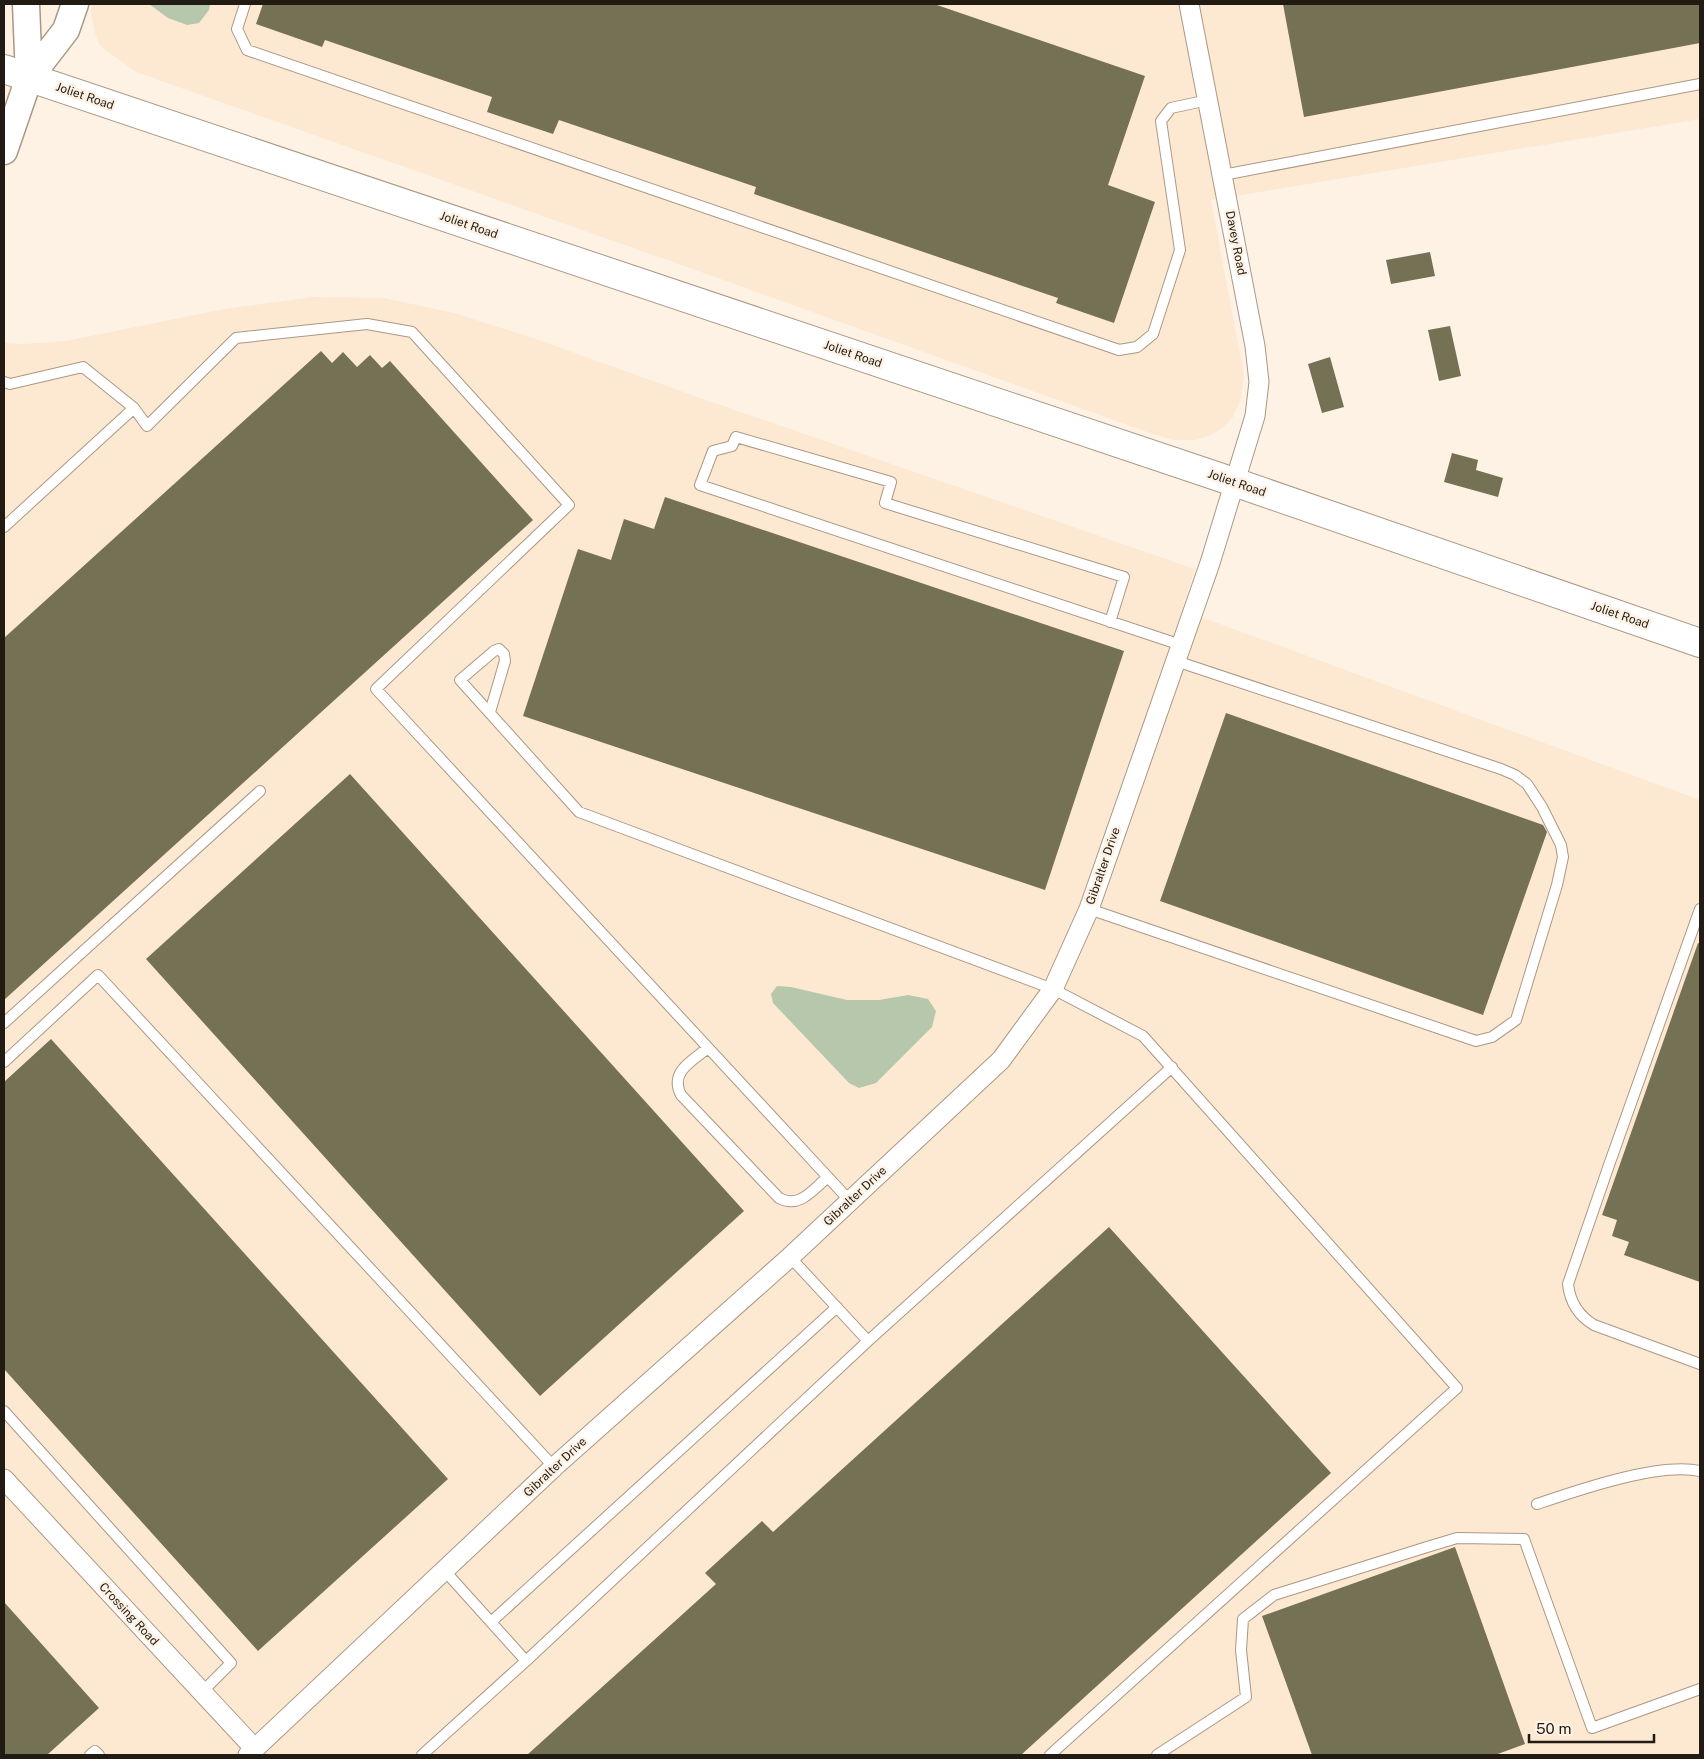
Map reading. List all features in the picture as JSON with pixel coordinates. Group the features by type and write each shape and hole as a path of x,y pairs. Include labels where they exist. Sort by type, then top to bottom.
{"main road":[{"name":"Joliet Road","path":"4,69 1234,482 1700,643"}],"street":[{"path":"26,4 29,78"},
{"path":"4,151 29,78 66,30 75,4"},
{"name":"Davey Road","path":"1190,4 1255,346 1260,382 1255,416 1234,482"},
{"name":"Gibralter Drive","path":"254,1753 554,1467 790,1256 1001,1060 1053,989 1088,909 1210,563 1234,482"},
{"name":"Crossing Road","path":"4,1479 202,1692 254,1753"}],"lane":[{"path":"245,4 237,29 247,50 1119,350 1136,347 1153,334 1180,250 1160,121 1171,108 1208,100"},
{"path":"1223,174 1700,84"},
{"path":"4,382 10,384 83,367 134,408 147,426 236,338 367,324 412,332 569,505 376,689 850,1200"},
{"path":"4,527 134,408"},
{"path":"1088,909 1476,1041 1492,1037 1516,1020 1557,885 1563,857 1561,845 1542,807 1527,784 1515,775 1178,653 1110,622 700,485 713,451 732,446 736,437 891,482 885,503 1124,578 1110,622"},
{"path":"490,712 505,661 504,654 499,649 494,651 460,680 579,812 1053,989 1143,1036 1457,1388 1050,1755"},
{"path":"4,1022 260,791"},
{"path":"1700,909 1568,1284 1570,1295 1584,1320 1700,1364"},
{"path":"4,1062 98,975 554,1467"},
{"path":"708,1048 679,1072 676,1081 681,1095 779,1198 788,1202 803,1199 828,1176"},
{"path":"422,1755 868,1341 1172,1068"},
{"path":"790,1256 868,1341"},
{"path":"491,1622 837,1307"},
{"path":"4,1410 231,1663 202,1692"},
{"path":"1537,1504 1592,1487 1663,1470 1700,1472"},
{"path":"1157,1755 1246,1697 1241,1650 1243,1619 1274,1595 1457,1538 1524,1539 1592,1728 1700,1689"},
{"path":"444,1570 526,1660"},
{"path":"90,1755 95,1751 99,1755"}],"shaded area":[{"path":"92,4 1700,4 1700,119 1211,200 1244,376 1240,401 1233,417 1221,429 1209,436 1194,440 1173,440 136,72 100,46 94,30 91,11"},
{"path":"149,4 210,4 209,10 199,23 187,25 168,18"},
{"path":"313,297 384,298 454,313 533,338 706,400 1195,569 1182,610 1700,800 1700,1755 4,1755 4,343 24,344 66,341 224,309"},
{"path":"777,986 791,987 847,1000 879,1000 908,995 928,999 936,1011 932,1027 876,1083 859,1088 849,1083 773,1003 771,994"}],"building":[{"path":"263,4 934,4 1145,76 1108,185 1155,202 1114,323 1056,303 1058,298 754,194 756,187 559,120 553,134 487,112 492,97 325,40 322,47 256,24"},
{"path":"1283,4 1700,4 1700,43 1304,117"},
{"path":"1430,252 1435,276 1391,284 1386,260"},
{"path":"1450,326 1461,376 1439,381 1428,330"},
{"path":"321,351 332,363 343,352 357,367 370,355 382,368 390,361 533,520 4,1000 4,638"},
{"path":"1330,357 1344,407 1322,413 1308,364"},
{"path":"1452,453 1478,460 1476,470 1503,478 1498,497 1444,482"},
{"path":"665,497 1124,651 1045,890 523,716 578,549 611,560 624,519 654,529"},
{"path":"1226,713 1543,825 1547,832 1483,1015 1160,901"},
{"path":"350,774 744,1211 540,1396 146,959"},
{"path":"1698,943 1700,944 1700,1282 1624,1255 1629,1242 1612,1236 1617,1220 1602,1215"},
{"path":"51,1039 448,1479 258,1651 4,1369 4,1082"},
{"path":"1109,1227 1331,1473 1021,1755 527,1755 716,1584 705,1573 762,1521 773,1532"},
{"path":"1455,1547 1525,1744 1495,1755 1312,1755 1262,1616"},
{"path":"4,1602 99,1708 47,1755 4,1755"}]}
